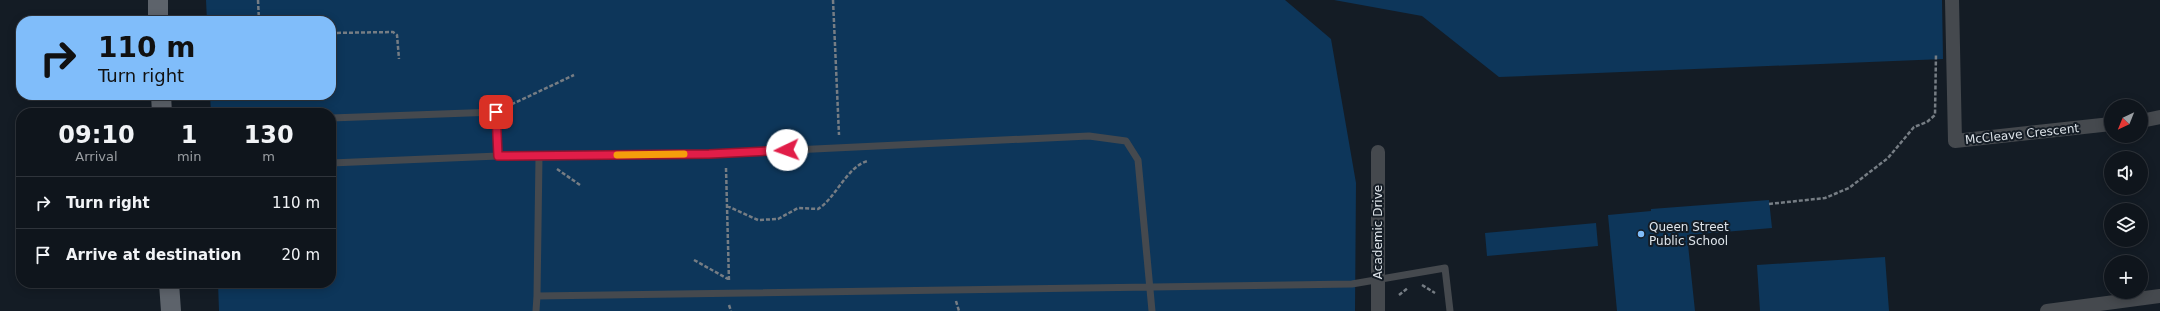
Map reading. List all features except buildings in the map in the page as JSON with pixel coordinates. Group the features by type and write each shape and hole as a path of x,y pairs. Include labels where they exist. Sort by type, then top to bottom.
{"main road":[{"path":"158,0 158,16"},
{"path":"169,288 171,311"}],"street":[{"name":"McCleave Crescent","path":"1952,0 1955,141 2104,125"},
{"path":"2148,120 2160,117"},
{"name":"Academic Drive","path":"1378,152 1378,311"},
{"path":"2047,311 2160,296"}],"lane":[{"path":"336,118 496,112 498,156"},
{"path":"336,163 498,156 539,157 709,154 1089,136 1126,141 1138,160 1152,311"},
{"path":"536,311 539,157"},
{"path":"537,296 1352,284 1445,268 1450,311"}],"path":[{"path":"258,0 259,16"},
{"path":"833,0 839,135"},
{"path":"336,33 393,32 397,35 399,59"},
{"path":"1769,204 1825,198 1849,188 1888,158 1914,127 1927,122 1935,115 1936,46"},
{"path":"496,112 574,75"},
{"path":"539,157 580,185"},
{"path":"727,206 758,220 778,219 798,208 818,210 827,203 862,163 868,161"},
{"path":"726,168 729,292"},
{"path":"694,260 729,279"},
{"path":"1399,294 1411,286"},
{"path":"1416,286 1426,287 1436,296"}],"shaded area":[{"path":"206,0 1285,0 1331,39 1356,183 1355,311 219,311 218,288 336,288 336,108 211,108 210,100 336,100 336,16 207,16"},
{"path":"1334,0 1942,0 1943,59 1499,77 1422,16"},
{"path":"1769,200 1772,228 1687,235 1695,311 1617,311 1608,215 1651,211 1651,209"},
{"path":"1596,223 1598,246 1487,256 1485,233"},
{"path":"1885,257 1889,311 1760,311 1757,265"}],"slow traffic":[{"path":"617,155 684,154"}],"place":[{"name":"Queen Street Public School","path":"1641,234"}],"route":[{"path":"496,112 498,156 539,157 709,154 787,150"}]}
